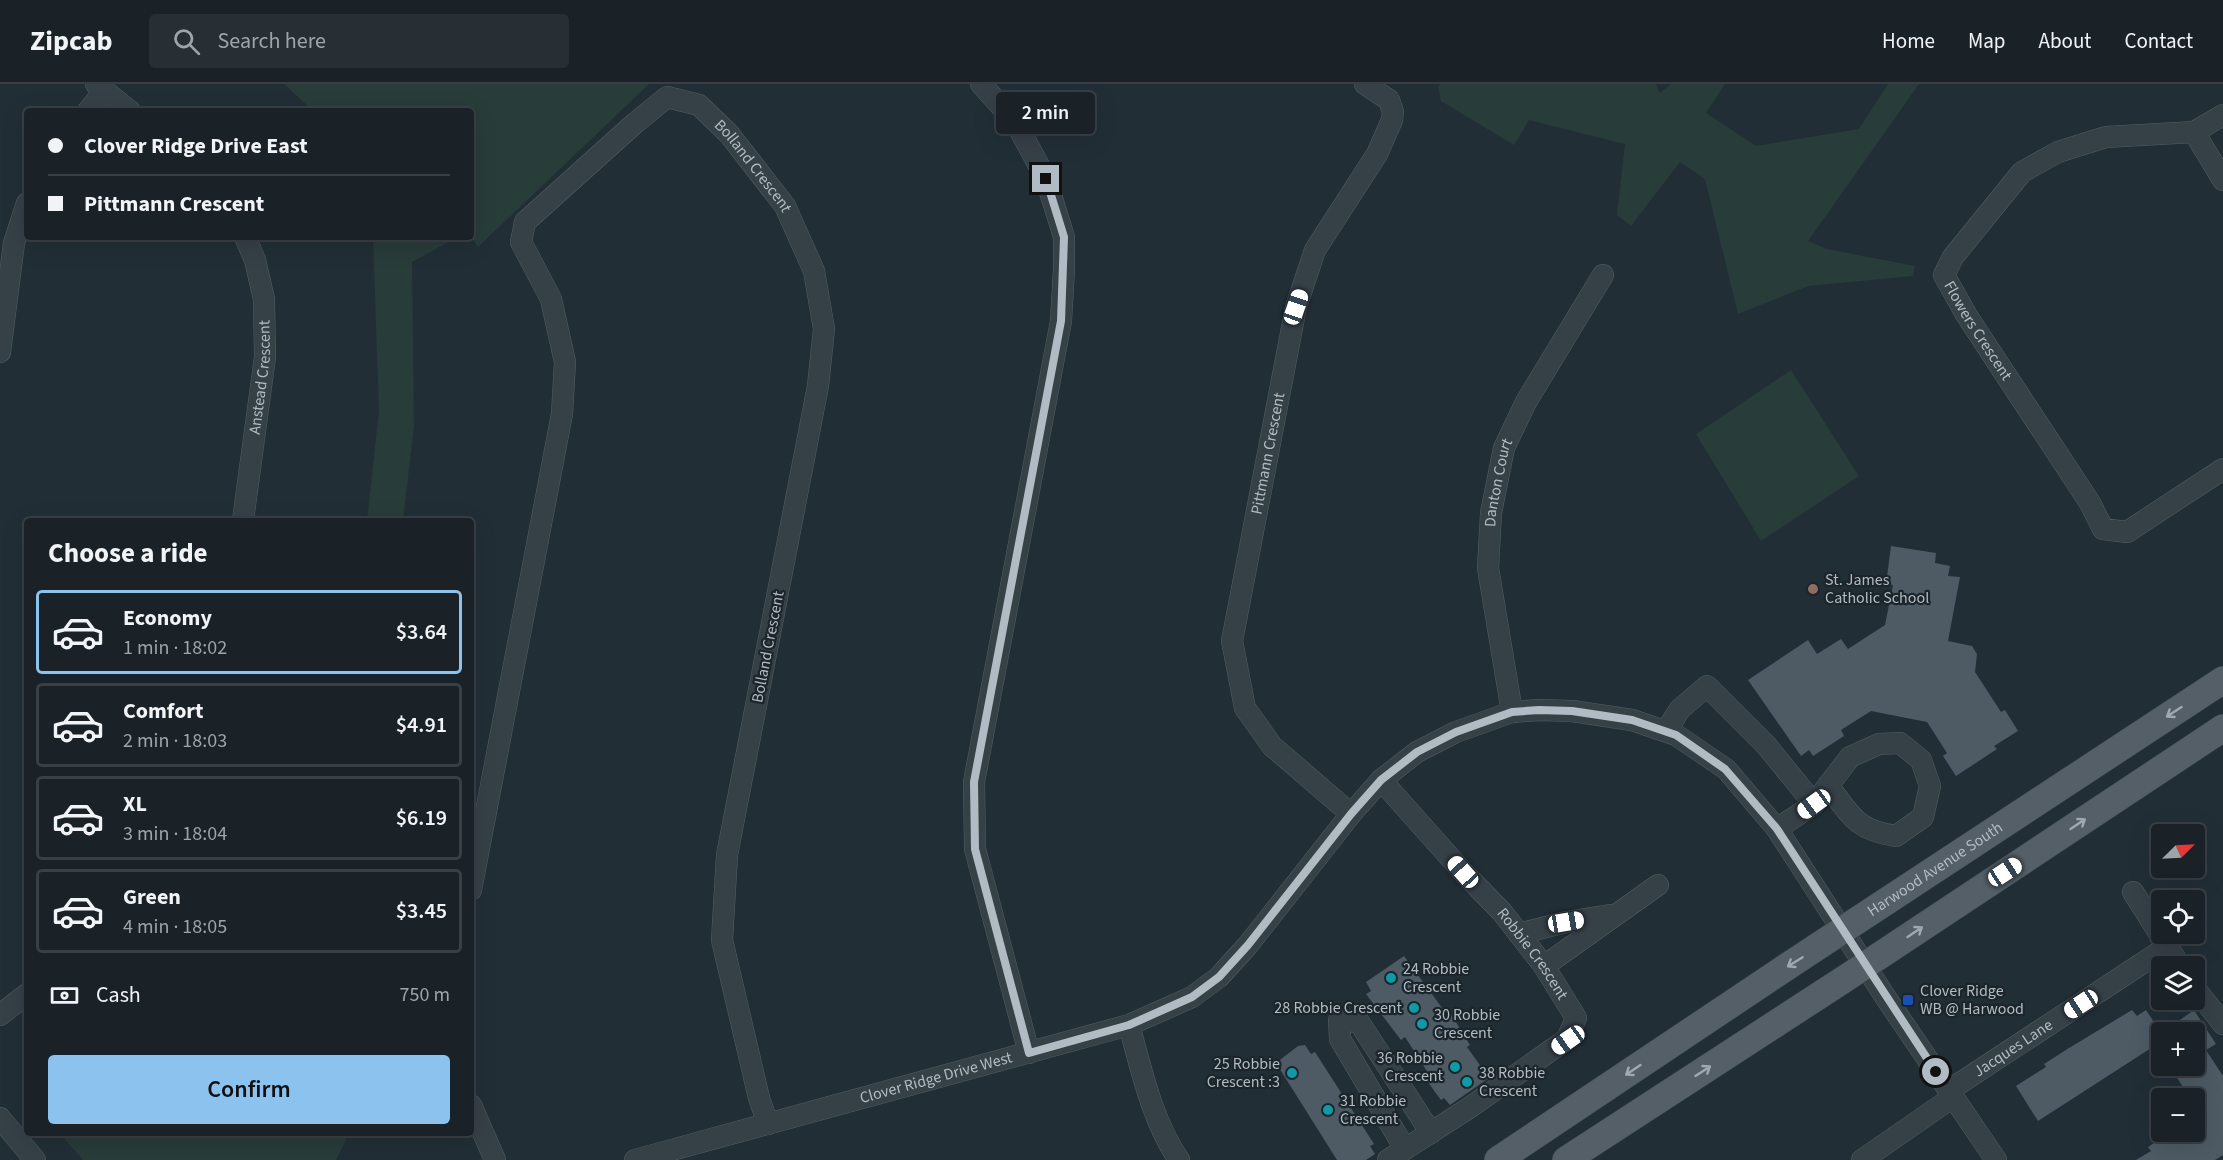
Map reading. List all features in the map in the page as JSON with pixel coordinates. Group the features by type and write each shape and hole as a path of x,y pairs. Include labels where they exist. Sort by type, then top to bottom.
{"main road":[{"name":"Harwood Avenue South","path":"1498,1160 2223,680"},
{"path":"1566,1160 2223,728"}],"street":[{"path":"981,84 1016,123 1046,179 1064,237 1061,321 974,782 975,849 1029,1053"},
{"name":"Pittmann Crescent","path":"1351,814 1272,746 1245,708 1233,641 1296,307 1315,250 1377,154 1392,120 1393,112 1389,100 1365,84"},
{"path":"90,108 100,88 126,108"},
{"name":"Bolland Crescent","path":"474,874 562,414 565,362 551,299 521,242 525,222 667,97 699,105 729,134 785,206 814,271 824,329 818,386 728,855 726,876 722,940 759,1098 768,1124"},
{"path":"2223,115 2194,132 2223,180"},
{"name":"Flowers Crescent","path":"2194,132 2106,137 2058,152 2022,172 1953,257 1944,275 1967,316 2090,503 2103,529 2127,532 2223,469"},
{"path":"0,352 14,243 24,212"},
{"name":"Anstead Crescent","path":"243,518 265,357 264,299 255,260 246,240"},
{"name":"Danton Court","path":"1512,712 1488,568 1493,502 1504,448 1526,402 1603,275"},
{"path":"1666,731 1680,709 1707,686 1766,745 1814,804"},
{"name":"Clover Ridge Drive West","path":"636,1160 1129,1025 1192,997 1219,977 1248,945 1351,814 1381,780 1417,752 1456,732 1512,712 1539,710 1572,711 1632,720 1666,731 1696,748 1725,769 1777,829 1950,1094 1996,1160"},
{"path":"1777,829 1814,804 1828,785 1850,757 1879,744 1900,743 1921,760 1929,786 1923,817 1896,836 1875,833 1854,819 1828,785"},
{"name":"Robbie Crescent","path":"1381,780 1502,912 1544,966 1576,1018 1568,1040 1431,1133 1397,1154 1340,1039 1339,1020 1359,1022 1431,1133"},
{"path":"1544,966 1658,885"},
{"path":"2133,892 2173,956"},
{"path":"1519,934 1566,922 1614,915"},
{"name":"Jacques Lane","path":"1862,1160 1950,1094 2167,947"},
{"path":"0,1016 24,996"},
{"path":"2205,1001 2223,1024"},
{"path":"1129,1025 1156,1118 1167,1142 1179,1160"},
{"path":"474,1112 495,1160"},
{"path":"0,1118 35,1160"}],"green space":[{"path":"284,84 649,84 478,247 473,240 474,108 310,108"},
{"path":"1440,84 1656,84 1660,93 1671,84 1725,84 1706,113 1756,146 1859,129 1888,84 1919,84 1808,241 1827,249 1915,266 1913,276 1808,286 1738,314 1705,179 1680,162 1631,226 1617,215 1625,144 1529,120 1514,145 1441,101 1438,87"},
{"path":"373,240 452,240 412,262 414,426 403,518 367,518 379,411"},
{"path":"1791,370 1859,476 1761,541 1696,434"},
{"path":"62,1136 348,1136 336,1160 83,1160"}],"building":[{"path":"1891,546 1936,553 1935,563 1950,566 1948,576 1960,577 1948,641 1972,646 1977,654 1975,672 2001,712 2005,710 2018,731 1994,746 1997,749 1956,776 1943,756 1947,753 1927,722 1871,711 1841,730 1844,736 1813,756 1809,750 1801,756 1748,680 1808,640 1817,654 1841,639 1848,649 1885,625 1893,585 1886,584"},
{"path":"1404,956 1448,1016 1451,1014 1470,1045 1467,1047 1489,1078 1450,1105 1444,1098 1441,1100 1428,1082 1432,1079 1405,1037 1401,1040 1366,994 1371,991 1366,982"},
{"path":"2132,1010 2137,1016 2146,1010 2154,1022 2151,1022 2151,1048 2038,1121 2016,1086 2046,1067 2044,1064"},
{"path":"2194,1010 2202,1022 2177,1022"},
{"path":"2205,1027 2216,1044 2206,1050 2223,1076 2223,1155 2215,1160 2136,1160 2151,1151 2148,1147 2156,1142 2205,1142 2205,1088 2184,1088 2176,1076 2205,1076"},
{"path":"1305,1045 1311,1054 1315,1052 1374,1144 1370,1146 1375,1154 1366,1160 1337,1160 1276,1063 1298,1046"}],"place":[{"name":"St. James Catholic School","path":"1813,589"},
{"name":"24 Robbie Crescent","path":"1391,978"},
{"name":"Clover Ridge WB @ Harwood","path":"1908,1000"},
{"name":"28 Robbie Crescent","path":"1414,1008"},
{"name":"30 Robbie Crescent","path":"1422,1024"},
{"name":"36 Robbie Crescent","path":"1455,1067"},
{"name":"25 Robbie Crescent :3","path":"1292,1073"},
{"name":"38 Robbie Crescent","path":"1467,1082"},
{"name":"31 Robbie Crescent","path":"1328,1110"}],"route":[{"path":"1046,179 1064,237 1061,321 974,782 975,849 1029,1053 1129,1025 1192,997 1219,977 1248,945 1351,814 1381,780 1417,752 1456,732 1512,712 1539,710 1572,711 1632,720 1676,735 1725,769 1777,829 1936,1072"}]}
